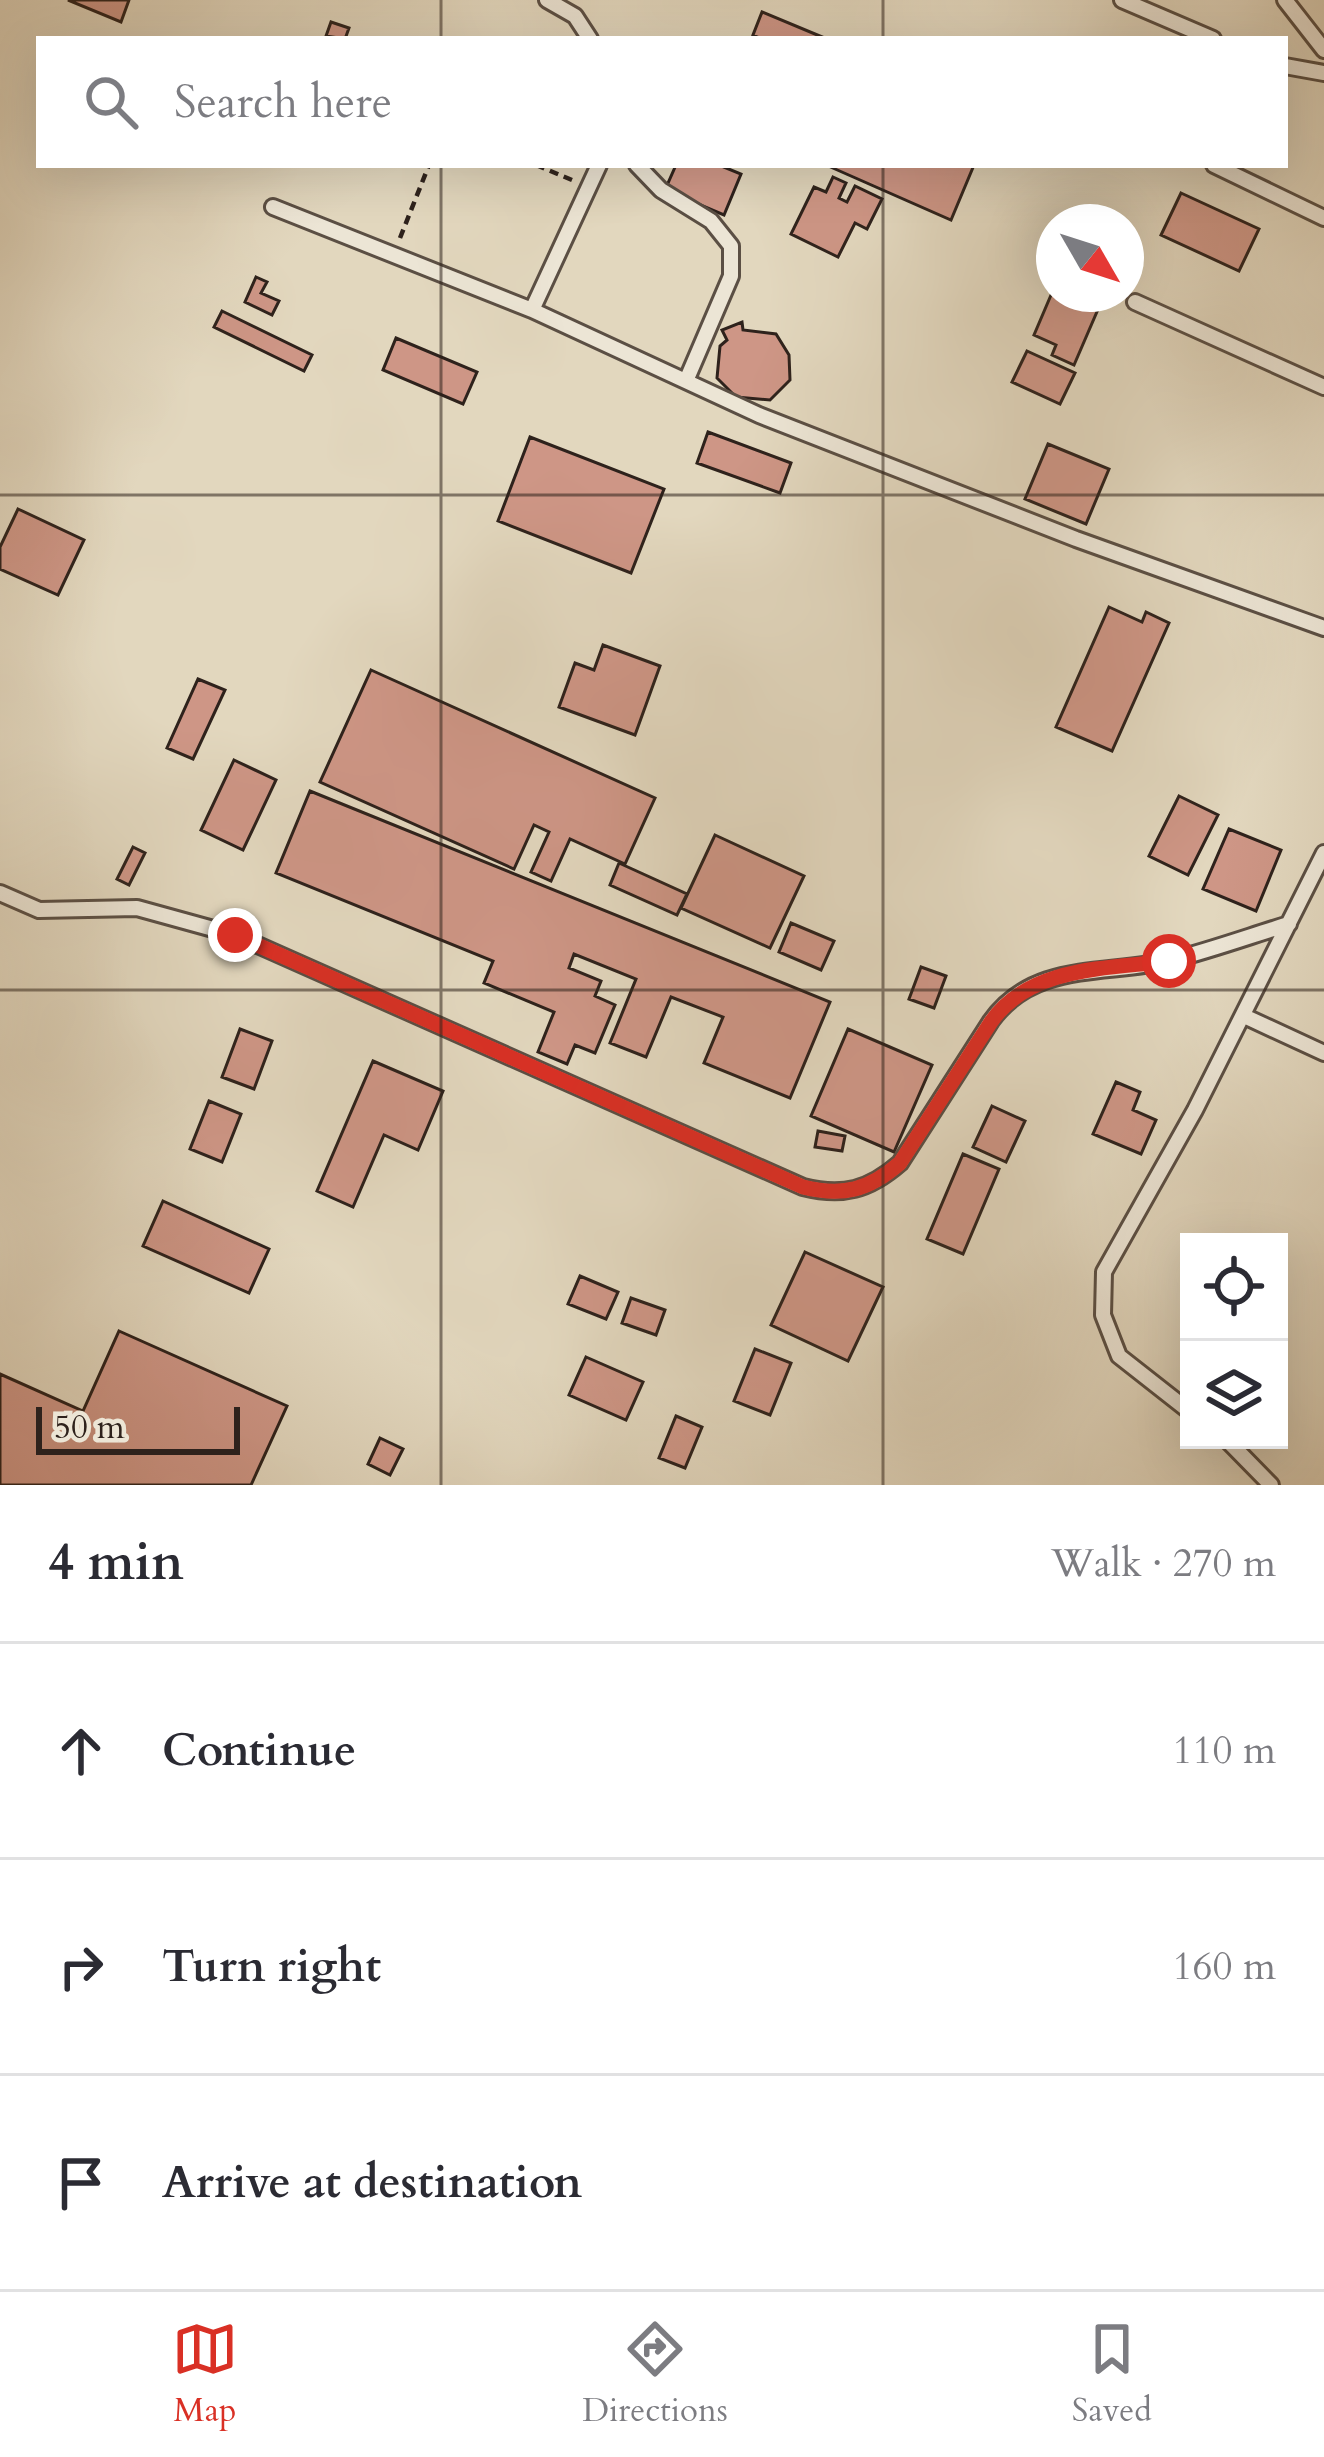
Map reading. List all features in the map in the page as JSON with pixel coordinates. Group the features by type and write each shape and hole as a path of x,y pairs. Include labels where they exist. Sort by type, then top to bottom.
{"lane":[{"path":"547,0 575,16 588,36"},
{"path":"1122,0 1206,36"},
{"path":"1285,0 1324,50"},
{"path":"1288,67 1324,73"},
{"path":"532,310 598,168"},
{"path":"640,168 661,190 711,221 730,246 730,276 686,381"},
{"path":"1220,168 1324,218"},
{"path":"272,207 532,310 759,415 1076,539 1324,628"},
{"path":"1144,306 1324,387"},
{"path":"1180,1404 1119,1356 1103,1315 1104,1272 1244,1016 1324,853"},
{"path":"0,893 39,910 136,908 235,935 782,1178 829,1193 855,1191 880,1181 900,1163 1005,1002 1025,987 1048,979 1169,961 1289,924"},
{"path":"1244,1016 1324,1053"},
{"path":"1235,1449 1271,1485"}],"path":[{"path":"393,255 428,168"},
{"path":"543,168 588,187"}],"building":[{"path":"68,0 129,0 121,22"},
{"path":"762,12 820,36 755,36"},
{"path":"331,22 349,28 346,36 326,36"},
{"path":"675,168 726,168 741,174 724,215 665,190"},
{"path":"833,168 973,168 951,220"},
{"path":"833,177 846,183 839,198 847,202 855,186 882,199 867,229 855,223 838,257 791,234 814,187 826,192"},
{"path":"1181,193 1259,229 1239,271 1161,235"},
{"path":"256,277 267,282 261,293 279,301 272,315 245,302"},
{"path":"222,311 312,355 304,371 214,327"},
{"path":"1044,312 1097,312 1074,365 1052,355 1056,345 1034,335"},
{"path":"742,322 743,330 776,334 789,355 790,380 770,400 736,397 717,378 720,346 727,340 722,330"},
{"path":"396,338 477,372 463,404 383,370"},
{"path":"1027,351 1075,373 1060,404 1012,382"},
{"path":"708,432 791,463 780,493 697,463"},
{"path":"530,437 664,489 631,573 498,521"},
{"path":"1048,444 1109,469 1086,524 1025,499"},
{"path":"18,509 84,540 58,595 0,569 0,547"},
{"path":"1109,607 1142,622 1146,612 1169,623 1112,751 1056,727"},
{"path":"603,645 660,666 635,735 559,707 575,663 594,670"},
{"path":"371,670 655,798 625,864 570,839 551,881 531,872 549,832 534,825 514,869 320,782"},
{"path":"198,679 225,690 193,759 167,748"},
{"path":"234,760 276,780 243,850 201,830"},
{"path":"310,791 830,1002 790,1098 704,1063 723,1017 671,997 646,1057 610,1043 636,979 574,954 569,968 601,981 595,996 615,1005 595,1053 575,1045 567,1064 538,1052 554,1012 484,983 493,961 276,873"},
{"path":"1179,796 1218,815 1188,875 1149,856"},
{"path":"1229,829 1281,850 1256,911 1203,889"},
{"path":"715,835 804,876 770,948 681,908"},
{"path":"133,847 145,853 129,885 117,879"},
{"path":"619,863 687,894 677,915 610,885"},
{"path":"791,923 834,941 821,970 779,952"},
{"path":"921,967 946,976 934,1008 909,999"},
{"path":"240,1029 272,1041 254,1089 222,1077"},
{"path":"848,1029 932,1065 894,1152 811,1116"},
{"path":"373,1061 443,1091 418,1150 384,1135 353,1207 317,1191"},
{"path":"1116,1082 1140,1092 1133,1110 1156,1120 1141,1154 1093,1134"},
{"path":"209,1101 241,1114 222,1162 190,1149"},
{"path":"992,1106 1025,1121 1006,1162 973,1147"},
{"path":"818,1131 845,1136 842,1151 815,1147"},
{"path":"963,1154 999,1169 963,1254 927,1239"},
{"path":"163,1201 269,1249 249,1293 143,1246"},
{"path":"805,1252 883,1287 848,1361 771,1325"},
{"path":"580,1276 618,1292 606,1319 568,1304"},
{"path":"631,1298 665,1310 656,1335 622,1323"},
{"path":"119,1331 287,1406 251,1485 0,1485 0,1374 83,1411"},
{"path":"755,1349 791,1363 770,1415 734,1401"},
{"path":"586,1357 643,1382 626,1420 569,1395"},
{"path":"676,1416 702,1427 685,1468 659,1458"},
{"path":"380,1438 403,1449 390,1475 368,1464"}],"route":[{"path":"235,935 803,1187 829,1193 855,1191 880,1181 900,1163 1005,1002 1025,987 1048,979 1169,961"}]}
